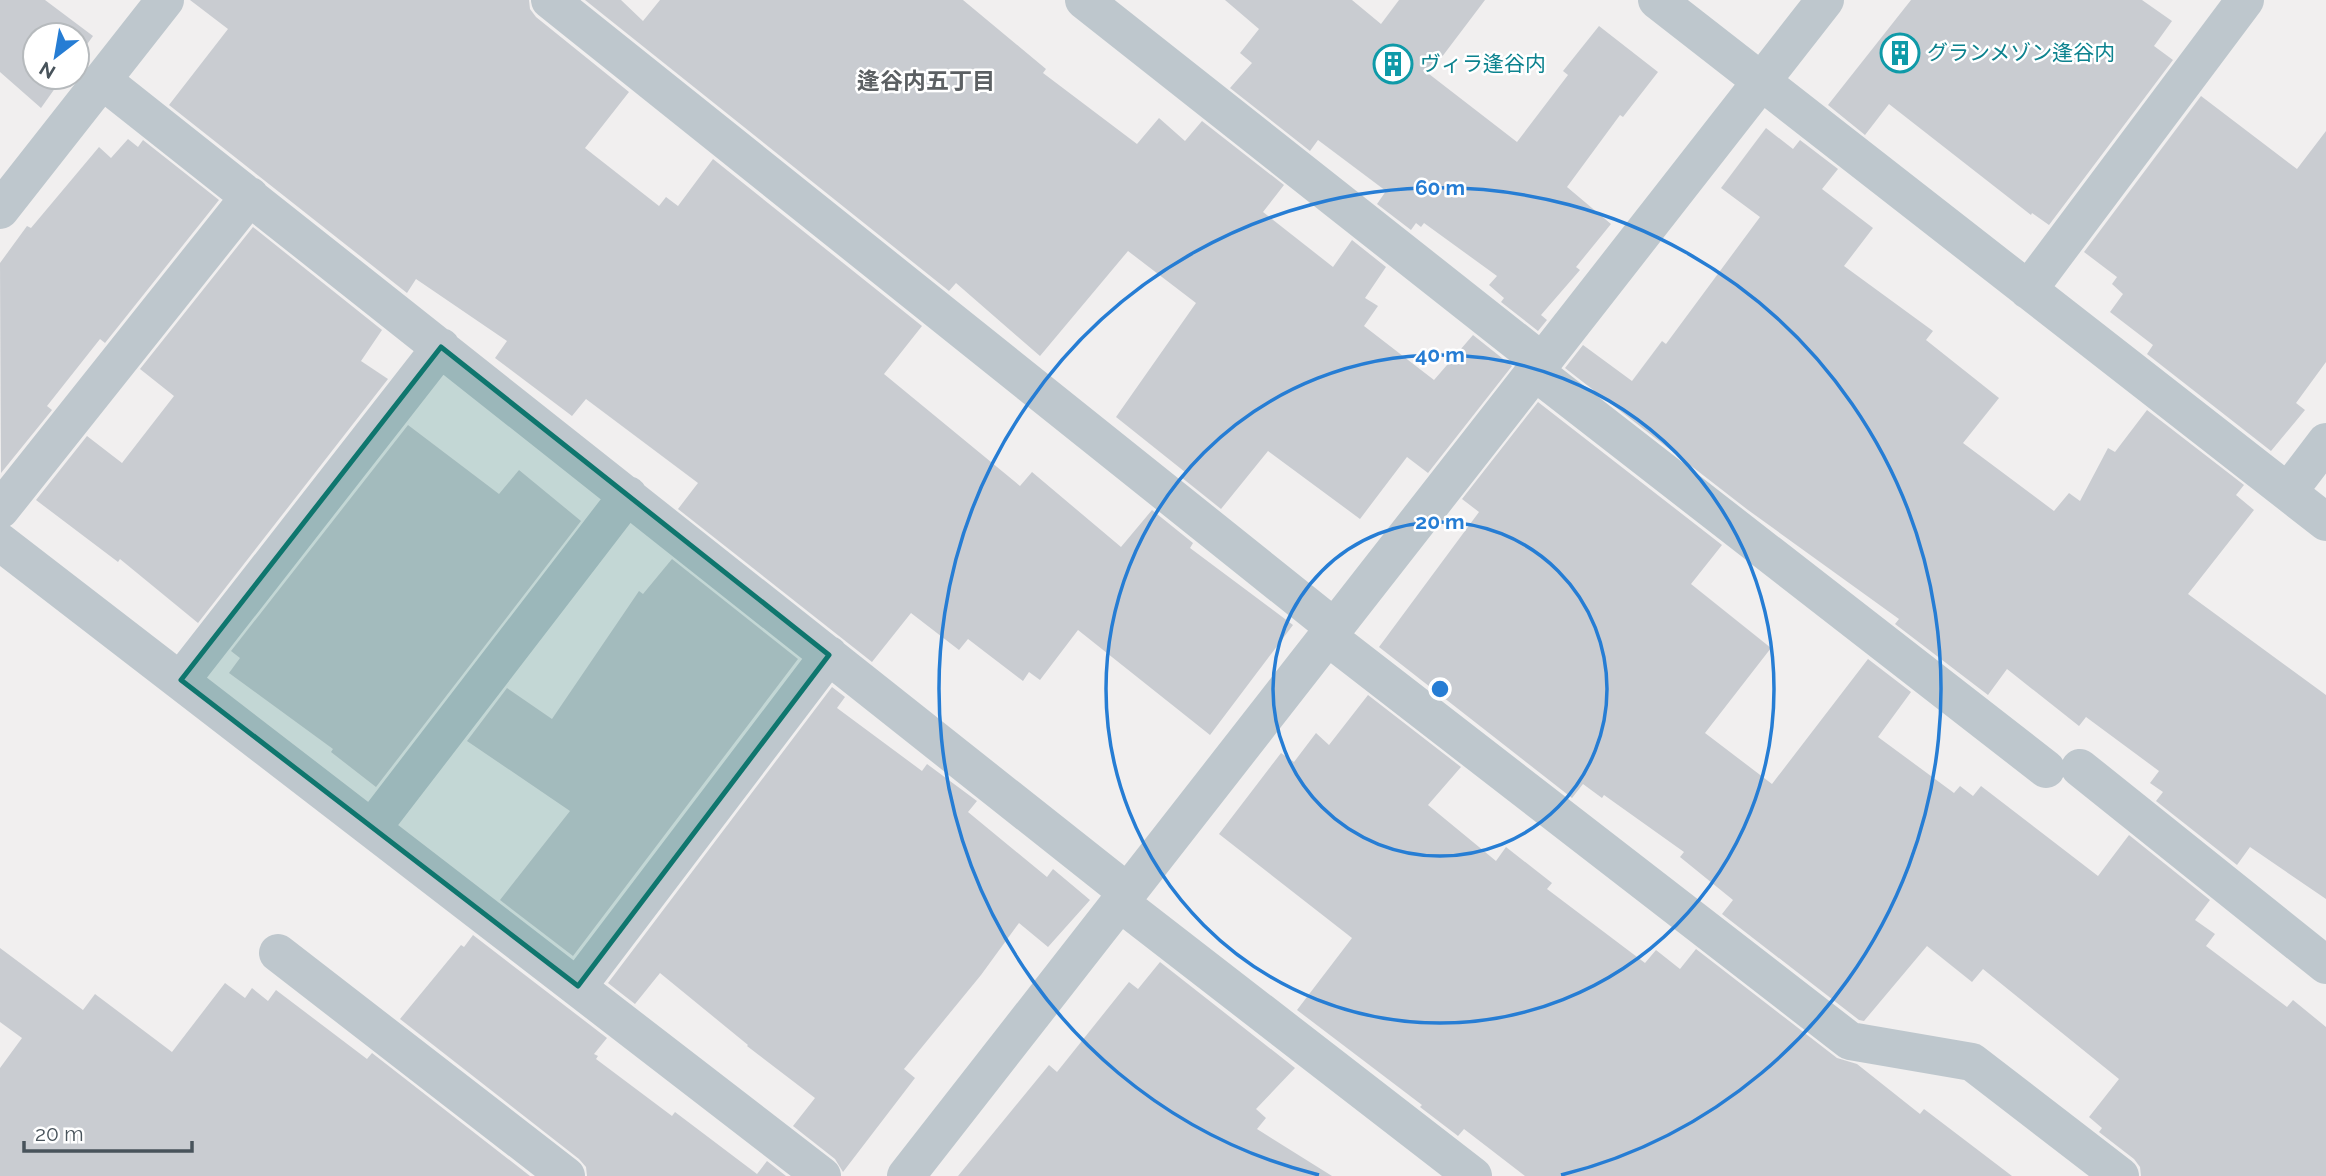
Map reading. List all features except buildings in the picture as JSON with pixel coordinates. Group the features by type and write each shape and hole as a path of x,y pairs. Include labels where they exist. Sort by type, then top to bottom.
{"street":[{"path":"0,210 165,0"},
{"path":"550,0 1331,632 1850,1041 1972,1062 2120,1176"},
{"path":"1084,0 1537,366 2063,769 2326,965"},
{"path":"1657,0 2326,522"},
{"path":"906,1176 1825,0"},
{"path":"2028,290 2245,0"},
{"path":"102,80 628,495 1123,897 1473,1176"},
{"path":"0,510 250,196"},
{"path":"181,680 441,347"},
{"path":"2288,492 2326,442"},
{"path":"372,828 628,495"},
{"path":"0,542 822,1176"},
{"path":"578,986 829,656"},
{"path":"278,953 566,1176"}],"highlighted area":[{"path":"441,347 829,655 578,986 181,680"}],"place":[{"name":"グランメゾン逢谷内","path":"1900,53"},
{"name":"ヴィラ逢谷内","path":"1393,64"}],"district":[{"name":"逢谷内五丁目","path":"926,81"}]}
